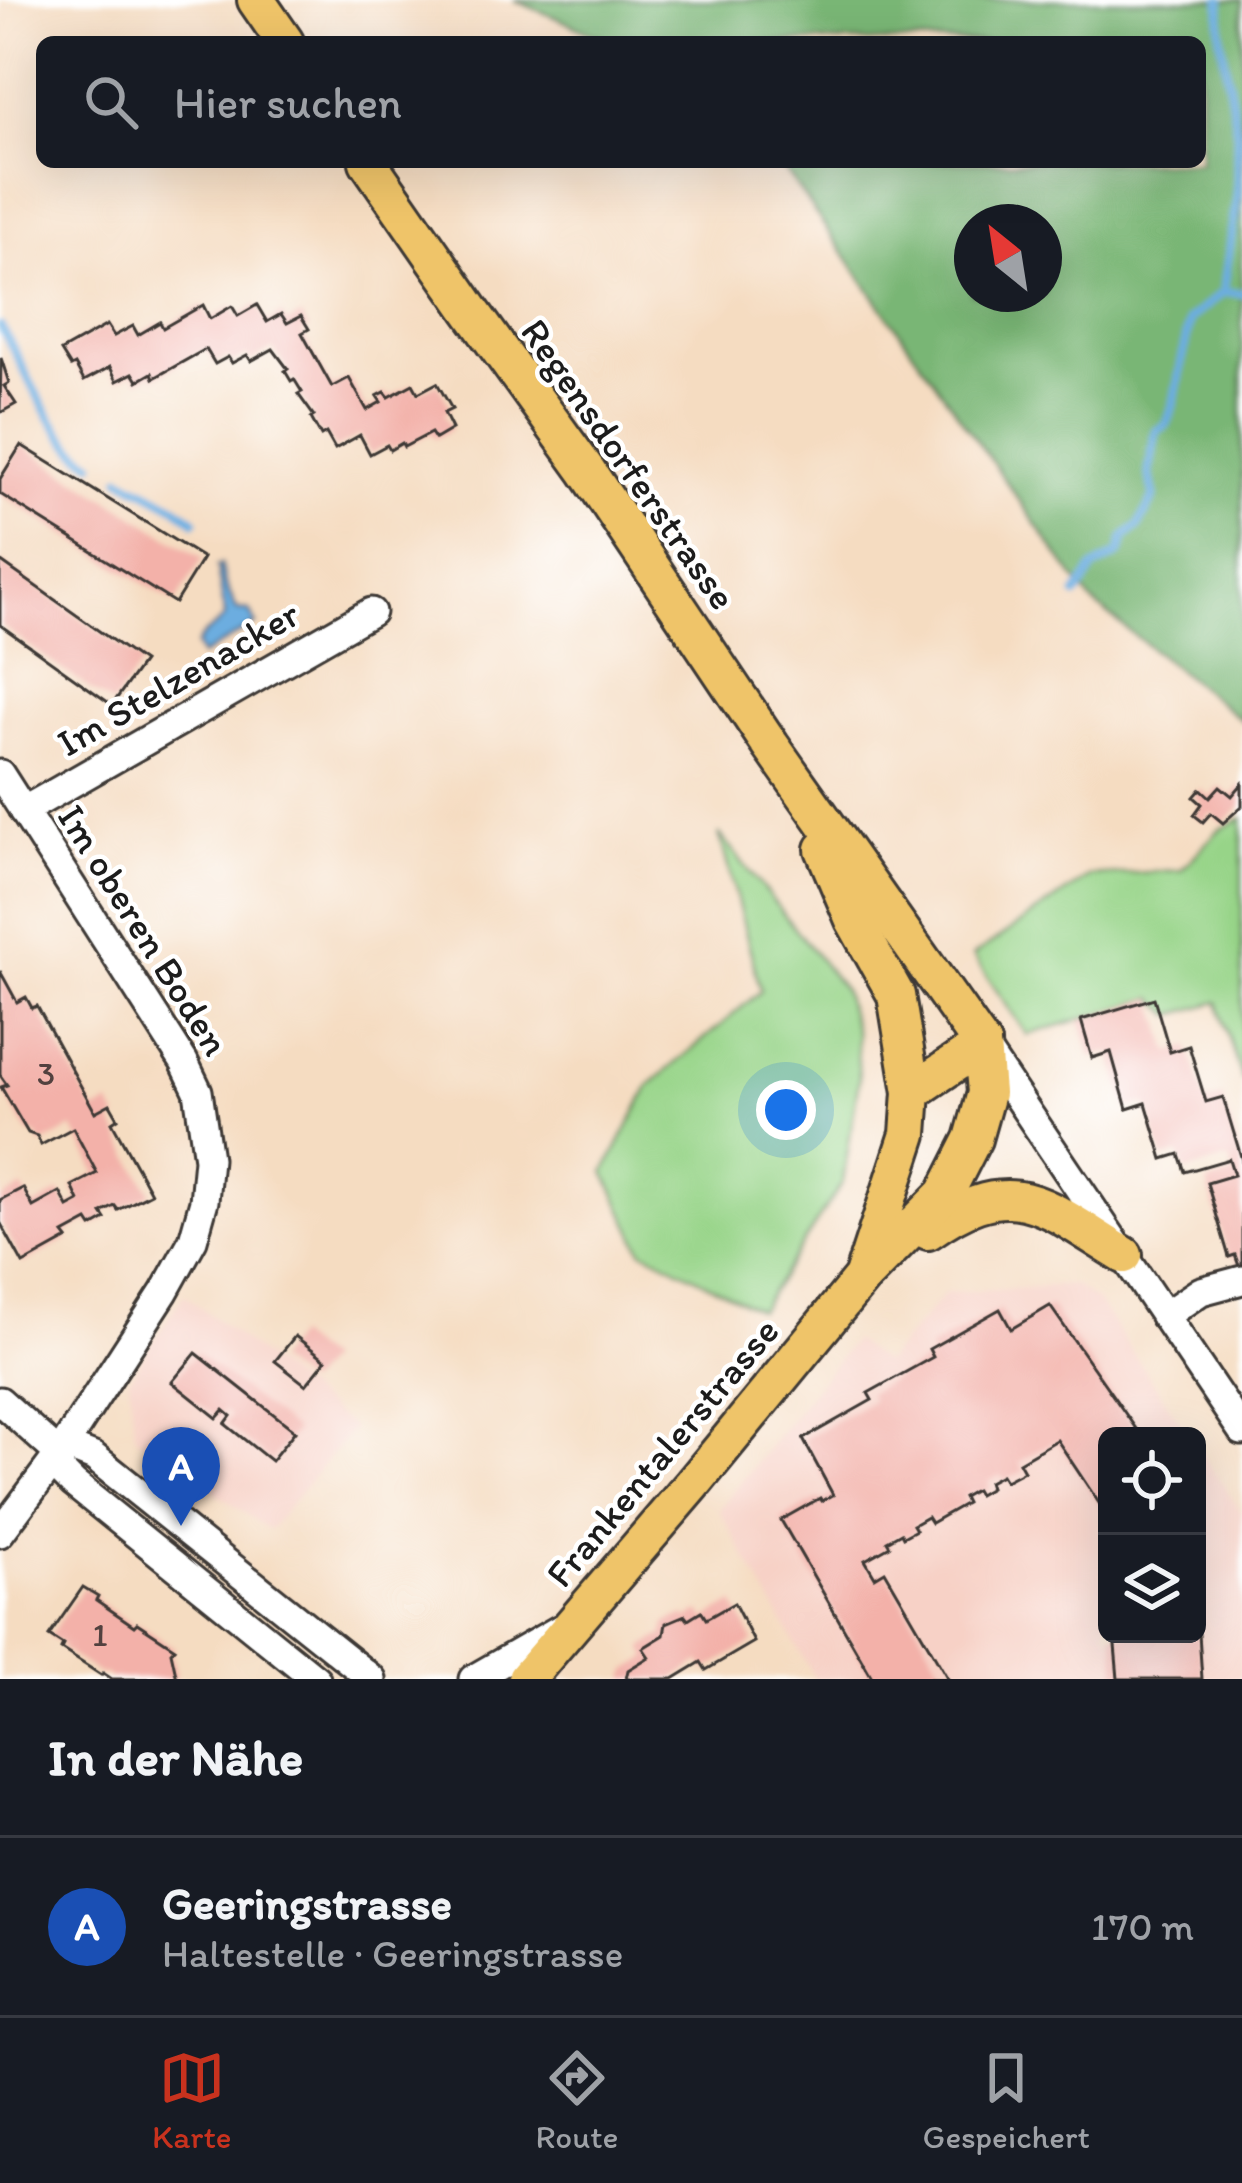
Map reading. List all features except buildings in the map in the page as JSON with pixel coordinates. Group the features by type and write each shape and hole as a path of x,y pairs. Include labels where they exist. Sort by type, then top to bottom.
{"main road":[{"path":"256,0 281,36"},
{"name":"Regensdorferstrasse","path":"372,168 982,1045"},
{"name":"Regensdorferstrasse","path":"819,815 823,846 854,920 896,994 912,1092"},
{"path":"912,1092 982,1045"},
{"name":"Frankentalerstrasse","path":"526,1679 862,1278 945,1194 974,1139 986,1093 982,1045"},
{"name":"Frankentalerstrasse","path":"862,1278 909,1134 912,1092"},
{"path":"862,1278 961,1209 1004,1197 1049,1210 1124,1255"}],"street":[{"name":"Im Stelzenacker","path":"23,811 371,612"},
{"name":"Im oberen Boden","path":"0,774 184,1063 198,1090 208,1159 194,1240 59,1454 0,1533"},
{"name":"Regensdorferstrasse","path":"982,1045 1242,1431"},
{"path":"1164,1316 1201,1291 1242,1280"},
{"path":"0,1401 59,1454 60,1470 74,1484 316,1679"},
{"path":"59,1454 74,1449 94,1456 372,1679"},
{"path":"473,1679 579,1618"},
{"path":"342,1653 394,1679"}],"shaded area":[{"path":"1074,1285 1098,1302 1184,1427 1098,1427 1098,1643 1206,1643 1206,1460 1242,1514 1242,1679 815,1679 719,1510 853,1340 884,1363 945,1293"},
{"path":"184,1294 353,1428 269,1530 135,1436 129,1379"}],"green space":[{"path":"514,0 1242,0 1242,721 1090,600 783,168 1206,168 1206,36 599,36"},
{"path":"1242,818 1242,1081 1218,1002 1172,1015 1154,998 1027,1035 973,956 1090,876 1181,870 1219,830"},
{"path":"719,833 843,989 856,1033 859,1078 843,1182 759,1310 642,1250 605,1172 650,1085 761,991"}],"water":[{"path":"221,564 237,610 250,611 256,624 201,656 196,646 199,640 225,616 217,566"}],"waterway":[{"path":"1221,0 1221,38 1237,133 1237,196 1223,292"},
{"path":"1076,595 1094,568 1120,553 1124,538 1138,527 1154,497 1149,472 1156,431 1167,424 1174,402 1190,319 1223,292 1242,293"},
{"path":"0,326 51,419 93,463"},
{"path":"121,478 195,521"}],"place":[{"name":"Geeringstrasse","path":"181,1526"}]}
